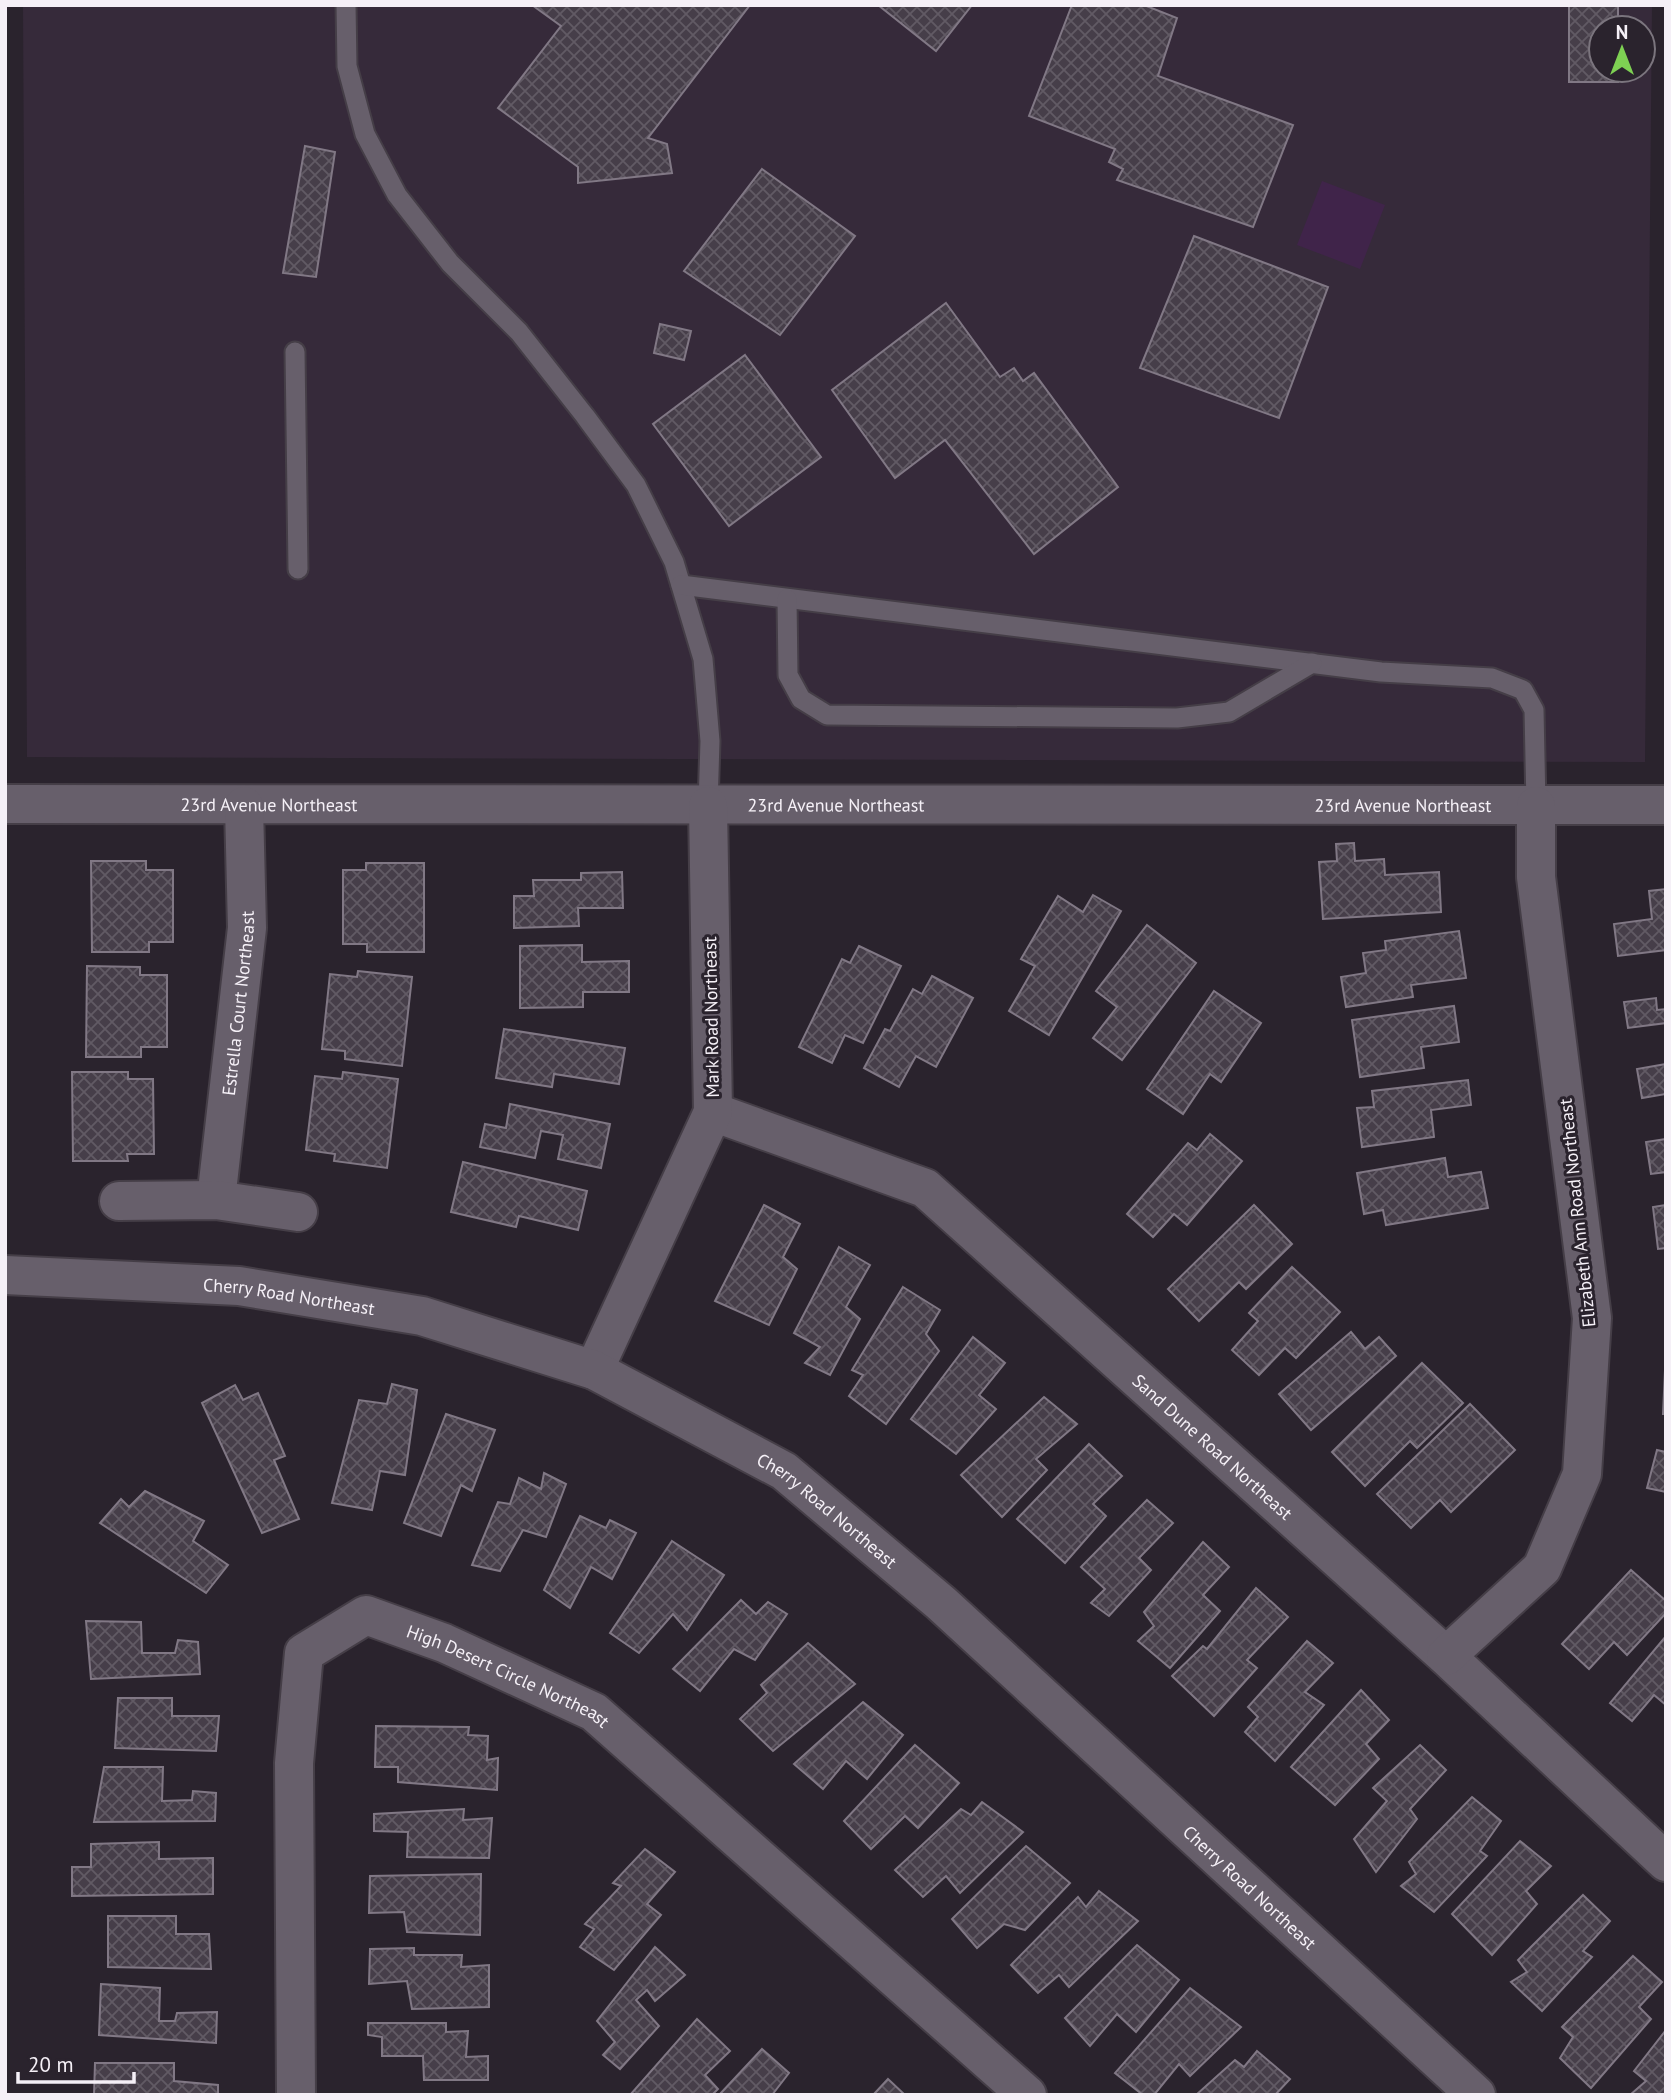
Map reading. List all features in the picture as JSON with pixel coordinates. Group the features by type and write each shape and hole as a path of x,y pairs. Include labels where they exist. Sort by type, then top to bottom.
{"street":[{"name":"23rd Avenue Northeast","path":"5,804 1666,805"},
{"name":"Estrella Court Northeast","path":"216,1200 247,928 244,806"},
{"name":"Mark Road Northeast","path":"594,1370 712,1112 708,806"},
{"name":"Elizabeth Ann Road Northeast","path":"1446,1656 1542,1568 1582,1474 1592,1318 1536,877 1536,806"},
{"name":"Sand Dune Road Northeast","path":"712,1112 925,1188 1446,1656 1666,1862"},
{"path":"119,1201 216,1200 298,1212"},
{"name":"Cherry Road Northeast","path":"5,1275 239,1286 422,1315 594,1370 784,1471 941,1604 1475,2095"},
{"name":"High Desert Circle Northeast","path":"296,2095 294,1763 303,1653 366,1615 444,1643 594,1712 1027,2095"}],"lane":[{"path":"346,5 347,65 365,134 397,195 450,263 519,332 636,485 674,562 703,659 710,741 708,806"},
{"path":"295,352 298,569"},
{"path":"681,585 1381,672 1492,678 1523,690 1534,710 1536,806"},
{"path":"787,599 788,675 801,699 827,715 1177,718 1228,712 1312,663"}],"shaded area":[{"path":"23,5 1652,5 1652,14 1587,14 1587,84 1651,84 1645,762 27,757"},
{"path":"1322,181 1385,205 1360,269 1297,245"}],"building":[{"path":"532,5 750,5 648,138 667,144 672,173 578,183 578,167 498,108 561,26"},
{"path":"878,5 972,5 936,51"},
{"path":"1072,5 1144,5 1177,18 1158,76 1293,125 1253,227 1117,180 1123,169 1109,162 1115,149 1029,116"},
{"path":"1569,5 1618,5 1618,14 1587,14 1587,82 1569,82"},
{"path":"305,146 335,152 316,277 283,273"},
{"path":"762,169 855,236 780,335 684,271"},
{"path":"1194,236 1328,287 1279,418 1140,368"},
{"path":"946,303 1000,377 1014,368 1023,381 1034,373 1118,487 1034,554 945,440 895,478 832,390"},
{"path":"660,324 691,331 684,360 654,353"},
{"path":"745,355 821,457 729,526 653,424"},
{"path":"1354,843 1355,861 1384,859 1385,875 1439,872 1441,912 1323,919 1319,862 1337,861 1336,844"},
{"path":"91,861 146,861 146,870 173,870 173,942 149,942 149,952 92,952"},
{"path":"366,863 424,863 424,952 367,952 367,944 343,944 343,870 366,870"},
{"path":"622,872 623,908 578,908 579,926 514,928 514,896 534,896 533,880 581,880 581,873"},
{"path":"1666,889 1666,950 1618,956 1614,924 1652,919 1649,891"},
{"path":"1093,895 1121,911 1049,1035 1009,1011 1035,966 1021,959 1058,896 1083,912"},
{"path":"1147,925 1196,963 1122,1060 1093,1038 1117,1007 1096,991"},
{"path":"1459,931 1466,978 1411,985 1413,997 1346,1007 1341,977 1366,973 1363,953 1386,950 1385,941"},
{"path":"582,945 582,962 629,961 629,992 583,992 583,1007 520,1008 520,946"},
{"path":"859,946 901,966 863,1043 845,1035 832,1063 799,1047 842,959 850,963"},
{"path":"87,966 140,967 140,975 167,975 167,1047 141,1047 141,1057 86,1057"},
{"path":"358,971 412,977 402,1066 345,1059 345,1051 322,1049 330,974 357,977"},
{"path":"932,976 973,998 936,1067 916,1056 899,1087 864,1068 885,1029 890,1031 913,989 922,994"},
{"path":"1214,991 1261,1023 1221,1082 1210,1074 1183,1114 1147,1089"},
{"path":"1656,998 1657,1010 1666,1009 1666,1023 1628,1028 1624,1002"},
{"path":"1454,1006 1459,1042 1421,1047 1424,1068 1360,1077 1352,1020"},
{"path":"504,1029 625,1048 619,1084 554,1074 552,1087 496,1078"},
{"path":"1666,1064 1666,1094 1642,1098 1637,1069"},
{"path":"72,1072 128,1072 128,1079 153,1079 154,1154 127,1154 128,1161 73,1161"},
{"path":"343,1072 398,1079 387,1168 334,1161 335,1154 306,1150 315,1076 342,1079"},
{"path":"1468,1080 1471,1105 1431,1110 1434,1137 1362,1147 1357,1108 1374,1107 1372,1091"},
{"path":"510,1104 610,1124 601,1168 558,1159 563,1135 541,1131 535,1158 480,1147 485,1124 506,1128"},
{"path":"1210,1134 1242,1161 1187,1225 1174,1214 1153,1237 1127,1214 1188,1143 1197,1150"},
{"path":"1666,1139 1666,1172 1651,1174 1646,1142"},
{"path":"1445,1158 1448,1177 1481,1172 1488,1208 1386,1225 1383,1210 1364,1214 1357,1173"},
{"path":"463,1162 587,1191 578,1230 519,1216 516,1227 451,1212"},
{"path":"764,1205 800,1224 783,1257 797,1269 769,1325 715,1301"},
{"path":"1254,1205 1292,1244 1246,1289 1239,1282 1199,1321 1168,1289"},
{"path":"1666,1205 1666,1248 1658,1249 1653,1207"},
{"path":"839,1247 870,1265 846,1307 860,1319 830,1375 805,1363 820,1347 794,1333"},
{"path":"1292,1267 1340,1312 1296,1358 1285,1348 1259,1375 1232,1350 1258,1321 1249,1313"},
{"path":"903,1287 940,1310 926,1334 939,1351 886,1424 849,1396 863,1375 852,1370"},
{"path":"1351,1332 1365,1349 1379,1337 1396,1356 1311,1430 1279,1394"},
{"path":"973,1337 1005,1363 979,1395 996,1409 956,1454 911,1419"},
{"path":"1422,1363 1463,1403 1417,1448 1410,1441 1365,1486 1332,1452"},
{"path":"1665,1370 1666,1414 1663,1414"},
{"path":"392,1384 417,1390 405,1475 380,1471 372,1510 332,1503 359,1400 387,1404"},
{"path":"235,1385 243,1400 258,1393 285,1456 274,1460 299,1519 262,1533 202,1403"},
{"path":"1044,1397 1077,1424 1036,1459 1047,1470 1002,1517 961,1475"},
{"path":"1470,1404 1515,1450 1451,1512 1440,1500 1411,1528 1377,1494"},
{"path":"446,1414 495,1430 472,1491 461,1485 441,1536 404,1523"},
{"path":"1089,1444 1122,1476 1093,1504 1106,1516 1065,1563 1017,1519"},
{"path":"1657,1450 1666,1452 1666,1492 1647,1488"},
{"path":"544,1473 566,1484 546,1537 523,1530 500,1571 472,1565 498,1502 510,1504 519,1478 541,1489"},
{"path":"145,1491 204,1521 193,1541 228,1565 206,1593 100,1523 121,1499 129,1507"},
{"path":"1147,1500 1173,1523 1139,1558 1151,1570 1109,1616 1091,1603 1105,1589 1081,1567"},
{"path":"580,1516 606,1528 610,1520 636,1533 612,1579 591,1567 570,1608 544,1590"},
{"path":"672,1541 724,1575 687,1630 673,1614 639,1653 610,1633"},
{"path":"1203,1542 1229,1567 1203,1595 1220,1611 1170,1668 1138,1641 1154,1626 1144,1612"},
{"path":"1631,1570 1666,1601 1666,1613 1627,1655 1614,1642 1589,1669 1562,1644"},
{"path":"1256,1588 1288,1617 1247,1660 1257,1668 1214,1716 1172,1676 1203,1646 1207,1649"},
{"path":"741,1600 756,1614 768,1602 787,1614 755,1660 734,1649 700,1691 673,1669"},
{"path":"86,1621 141,1622 142,1653 175,1653 178,1640 198,1642 200,1674 91,1679"},
{"path":"1666,1636 1666,1705 1654,1695 1632,1721 1610,1703"},
{"path":"1307,1641 1333,1663 1305,1692 1324,1705 1275,1761 1245,1732 1258,1717 1248,1707"},
{"path":"808,1643 855,1684 773,1751 740,1719 767,1693 761,1685"},
{"path":"1361,1690 1389,1720 1366,1744 1379,1759 1335,1805 1291,1767"},
{"path":"118,1698 172,1698 172,1716 219,1716 216,1751 115,1748"},
{"path":"863,1702 903,1735 867,1779 846,1761 823,1789 794,1764"},
{"path":"376,1726 469,1727 468,1735 488,1736 487,1760 498,1758 497,1790 398,1782 398,1767 375,1767"},
{"path":"915,1745 959,1783 918,1828 905,1816 871,1849 844,1821"},
{"path":"1420,1745 1446,1770 1410,1809 1417,1819 1376,1872 1354,1839 1387,1801 1373,1788"},
{"path":"104,1767 163,1767 162,1801 192,1800 193,1791 216,1793 215,1821 94,1822"},
{"path":"1472,1797 1501,1821 1480,1851 1487,1856 1434,1912 1401,1886 1416,1874 1409,1862"},
{"path":"982,1802 1023,1832 960,1893 946,1876 923,1897 895,1870 961,1809 971,1815"},
{"path":"464,1809 463,1820 492,1818 489,1858 407,1857 408,1832 374,1831 374,1814"},
{"path":"1520,1841 1551,1866 1526,1891 1537,1904 1492,1955 1452,1914"},
{"path":"159,1842 159,1859 213,1858 213,1894 72,1896 72,1867 91,1867 91,1844"},
{"path":"1026,1846 1070,1883 1025,1930 1004,1924 977,1948 952,1919"},
{"path":"645,1849 675,1872 647,1904 661,1915 614,1970 580,1947 594,1929 585,1924 621,1886 613,1883"},
{"path":"481,1874 480,1935 407,1932 404,1912 369,1913 370,1876"},
{"path":"1099,1891 1138,1921 1069,1987 1059,1975 1038,1993 1011,1965 1078,1897 1086,1907"},
{"path":"1583,1895 1610,1921 1583,1951 1592,1957 1542,2011 1511,1982 1527,1972 1518,1960"},
{"path":"108,1916 176,1916 176,1934 209,1934 211,1969 108,1967"},
{"path":"1137,1945 1179,1980 1136,2032 1117,2014 1090,2046 1065,2018"},
{"path":"655,1947 685,1975 655,2001 647,1990 636,2000 659,2026 620,2069 603,2055 615,2042 597,2021"},
{"path":"414,1948 414,1955 462,1955 461,1967 489,1965 489,2007 412,2009 407,1981 369,1984 370,1949"},
{"path":"1633,1956 1662,1982 1639,2007 1651,2019 1591,2088 1560,2058 1573,2037 1562,2027"},
{"path":"101,1984 160,1988 159,2021 175,2021 177,2013 217,2012 216,2043 99,2035"},
{"path":"1190,1988 1241,2027 1190,2076 1179,2064 1154,2095 1143,2095 1115,2073"},
{"path":"697,2019 730,2051 705,2075 718,2089 712,2095 630,2095"},
{"path":"368,2023 446,2023 446,2032 468,2031 466,2057 488,2056 488,2080 424,2080 423,2056 382,2056 382,2037 368,2035"},
{"path":"1666,2030 1666,2095 1630,2095 1646,2081 1634,2071"},
{"path":"762,2049 789,2073 772,2095 719,2095"},
{"path":"1257,2051 1290,2079 1275,2095 1196,2095 1235,2060 1244,2067"},
{"path":"95,2063 174,2063 174,2081 218,2085 218,2095 94,2095"},
{"path":"888,2079 905,2095 873,2095"}]}
